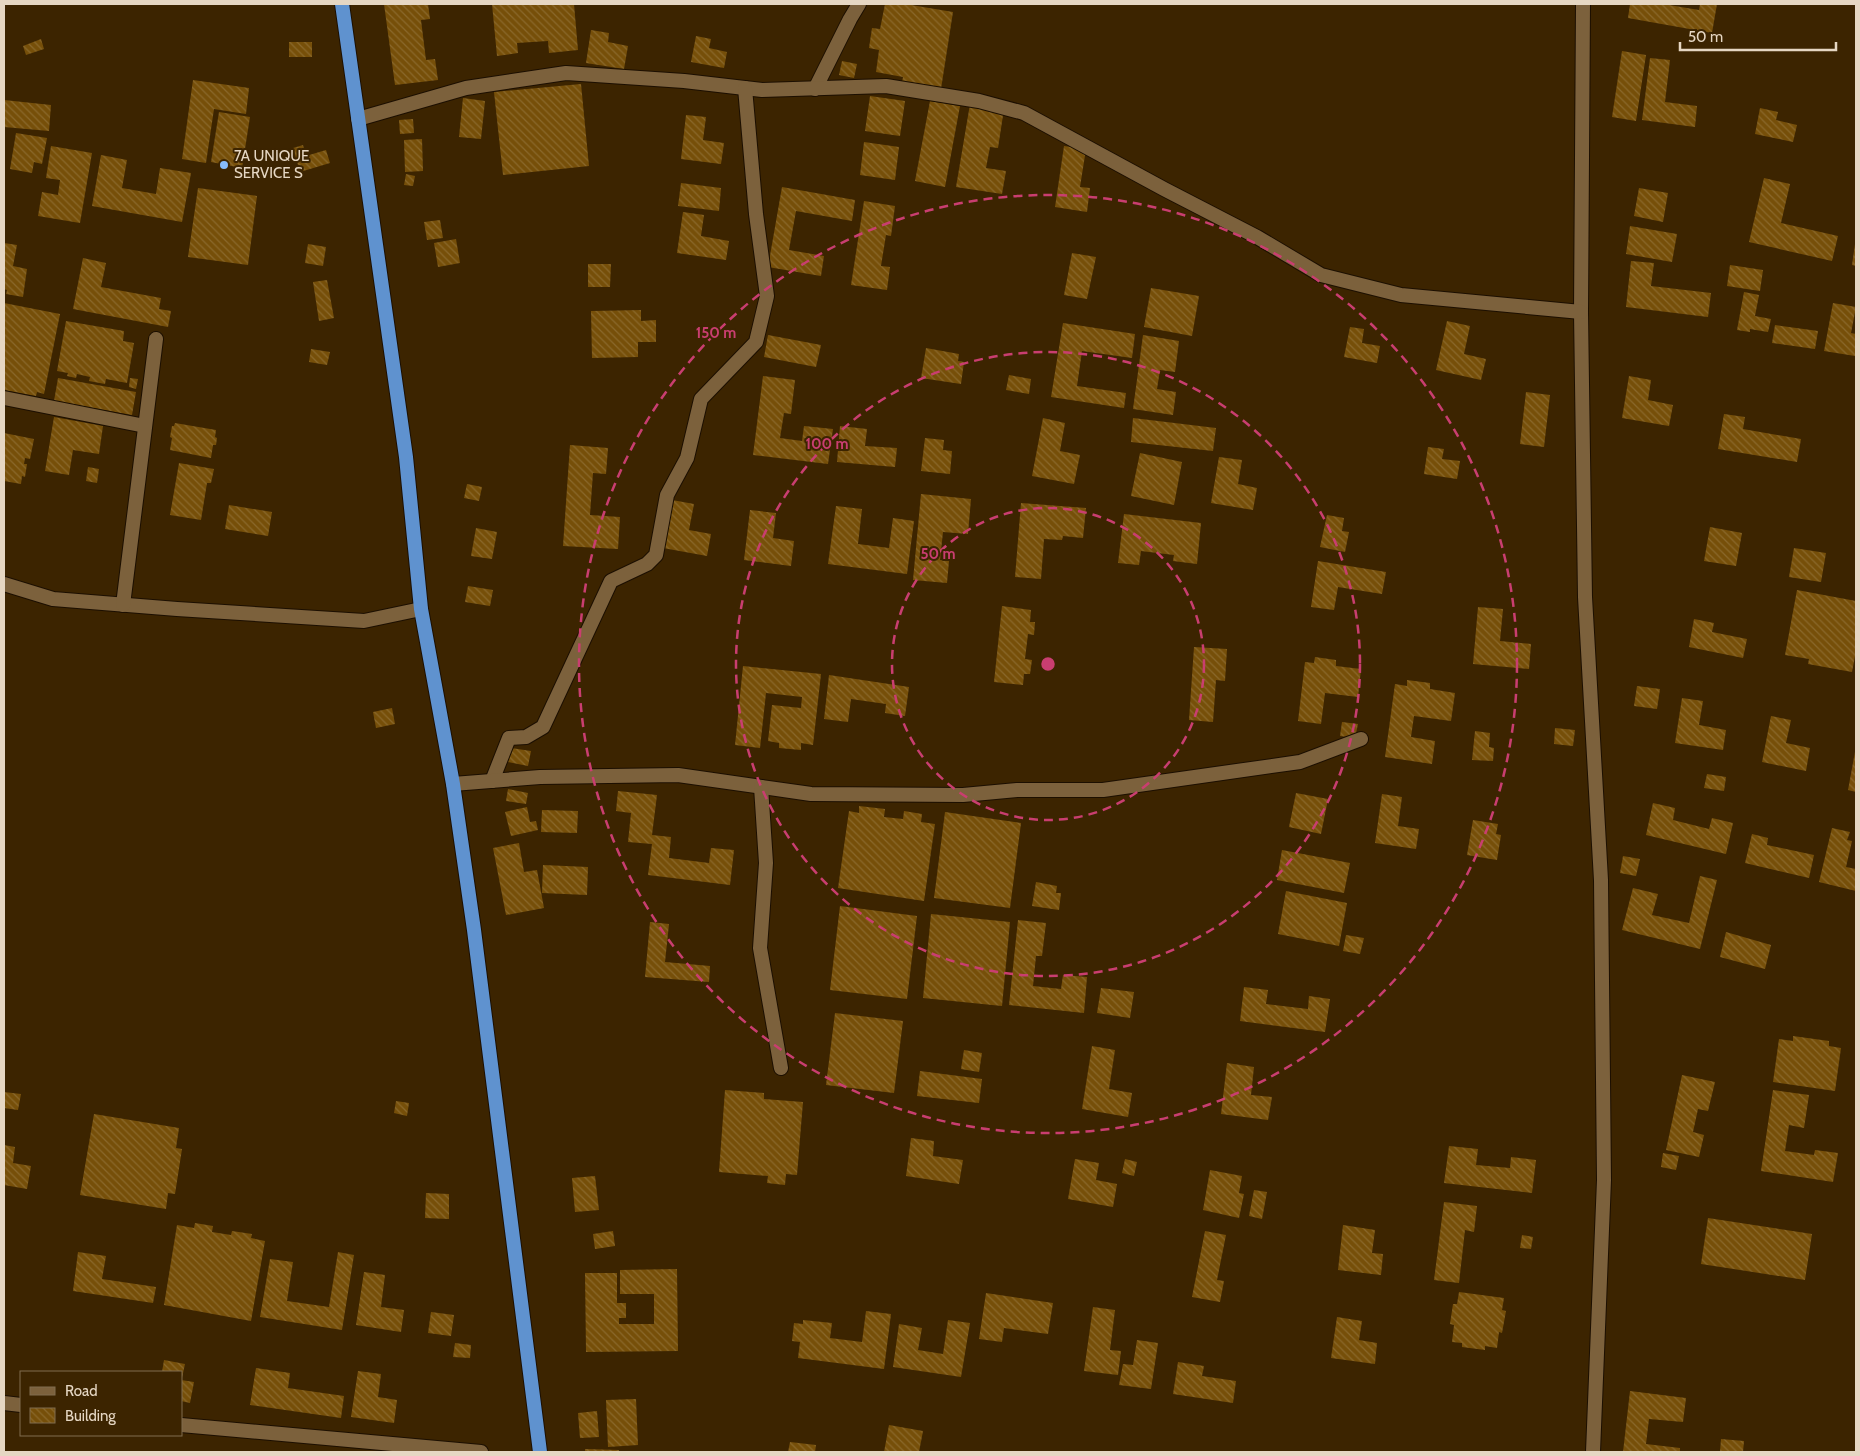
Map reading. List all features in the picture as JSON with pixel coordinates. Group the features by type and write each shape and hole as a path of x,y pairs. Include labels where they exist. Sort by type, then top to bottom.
{"highway":[{"path":"342,4 406,457 421,609 453,784 476,949 540,1452"}],"street":[{"path":"815,89 850,18 859,4"},
{"path":"1583,4 1581,312 1585,597 1601,880 1604,1180 1593,1452"},
{"path":"358,119 466,88 566,73 684,81 762,90 886,86 979,101 1024,113 1257,237 1321,275 1401,295 1581,312"},
{"path":"492,781 509,738 526,737 543,727 611,581 647,564 656,555 667,495 687,458 701,399 756,342 767,296 756,214 745,88"},
{"path":"123,604 156,339"},
{"path":"4,398 145,426"},
{"path":"4,584 53,598 364,621 421,609"},
{"path":"453,784 540,777 678,776 811,794 963,795 1016,790 1103,790 1300,762 1361,739"},
{"path":"761,787 766,863 760,948 781,1068"},
{"path":"4,1403 20,1405"},
{"path":"182,1425 482,1452"}],"building":[{"path":"384,4 428,4 430,19 421,20 426,60 435,59 438,80 395,85"},
{"path":"492,4 574,4 578,50 549,53 548,41 517,43 518,53 497,56"},
{"path":"885,4 905,4 953,12 941,89 902,82 903,77 876,72 879,50 869,48 872,28 880,29"},
{"path":"1630,4 1663,4 1699,10 1700,4 1717,4 1712,33 1628,18"},
{"path":"591,30 609,33 608,42 628,46 624,69 586,63"},
{"path":"696,36 711,39 709,48 727,52 724,68 691,62"},
{"path":"41,39 44,49 26,55 23,46"},
{"path":"289,42 312,42 312,57 289,57"},
{"path":"1622,51 1646,55 1636,121 1612,117"},
{"path":"1650,58 1670,60 1665,102 1697,106 1695,127 1642,120"},
{"path":"842,61 857,64 854,78 839,75"},
{"path":"193,80 249,88 246,114 214,109 206,163 182,159"},
{"path":"581,84 589,166 503,175 494,92"},
{"path":"870,96 905,101 900,136 865,131"},
{"path":"463,98 485,101 481,139 459,137"},
{"path":"4,100 51,105 49,131 4,127"},
{"path":"930,101 960,106 945,187 915,181"},
{"path":"970,104 1004,109 998,148 990,147 986,168 1006,171 1002,194 956,187"},
{"path":"1760,108 1778,112 1776,120 1797,125 1793,142 1755,134"},
{"path":"219,112 250,117 242,168 211,162"},
{"path":"686,115 706,117 703,140 724,143 721,164 681,159"},
{"path":"413,119 414,133 400,134 399,120"},
{"path":"16,133 47,138 42,164 34,162 32,173 10,169"},
{"path":"422,139 423,171 405,172 404,140"},
{"path":"864,142 899,147 895,180 860,175"},
{"path":"303,145 306,156 326,150 330,163 300,172 293,148"},
{"path":"51,146 92,153 80,223 38,216 42,192 58,195 60,180 46,178"},
{"path":"1064,146 1086,149 1080,187 1090,188 1087,212 1055,207"},
{"path":"101,155 127,160 122,188 156,194 160,168 191,173 182,222 92,206"},
{"path":"406,174 415,176 413,186 404,185"},
{"path":"1764,178 1790,184 1781,223 1838,236 1832,261 1749,242"},
{"path":"681,183 721,188 719,211 678,206"},
{"path":"782,187 855,200 852,221 796,211 789,250 824,256 821,276 768,267"},
{"path":"198,188 257,196 248,265 188,257"},
{"path":"1639,188 1668,193 1663,222 1634,216"},
{"path":"864,201 895,206 891,236 886,235 881,266 890,267 887,290 851,285"},
{"path":"683,212 704,215 701,236 729,241 726,260 677,253"},
{"path":"440,220 443,238 427,240 424,222"},
{"path":"1630,226 1677,234 1672,262 1626,254"},
{"path":"456,239 460,263 438,267 434,243"},
{"path":"4,243 17,245 13,266 27,269 23,297 6,294 7,290 4,289"},
{"path":"308,244 326,247 323,266 305,263"},
{"path":"1856,245 1856,266 1852,265"},
{"path":"1072,253 1096,257 1087,299 1064,295"},
{"path":"83,258 106,263 101,287 161,298 159,309 171,311 168,327 73,309"},
{"path":"1631,261 1654,263 1651,286 1711,293 1708,317 1626,307"},
{"path":"588,264 611,264 610,287 588,287"},
{"path":"1730,265 1763,270 1760,291 1727,286"},
{"path":"327,280 334,318 319,321 313,282"},
{"path":"1151,288 1199,296 1192,336 1144,327"},
{"path":"1744,292 1759,295 1755,316 1771,319 1768,332 1750,329 1750,332 1737,330"},
{"path":"4,303 60,314 44,394 37,392 36,396 4,390"},
{"path":"1833,303 1856,307 1851,333 1856,334 1855,356 1824,351"},
{"path":"641,310 641,321 656,320 656,342 638,342 638,357 592,358 591,311"},
{"path":"66,321 124,331 123,341 134,343 127,383 106,379 105,384 89,381 90,377 77,374 76,378 67,376 68,373 57,371"},
{"path":"1447,321 1470,326 1464,354 1486,359 1481,380 1436,370"},
{"path":"1063,323 1135,334 1132,358 1082,351 1077,386 1126,393 1124,408 1051,397"},
{"path":"1775,325 1818,331 1815,349 1772,343"},
{"path":"1350,327 1364,329 1362,343 1380,346 1377,363 1344,357"},
{"path":"768,335 821,345 816,367 764,357"},
{"path":"1143,335 1179,341 1175,372 1160,370 1157,389 1176,392 1173,415 1133,409"},
{"path":"926,348 959,354 958,361 964,362 961,384 921,378"},
{"path":"311,349 330,352 327,365 309,362"},
{"path":"1009,375 1031,379 1029,394 1006,390"},
{"path":"763,376 795,380 791,414 784,413 780,438 802,441 804,426 833,429 828,464 753,455"},
{"path":"1629,376 1651,380 1648,400 1673,405 1669,426 1622,418"},
{"path":"58,378 136,392 132,415 54,401"},
{"path":"130,378 138,379 136,389 129,387"},
{"path":"1526,392 1550,395 1544,447 1520,444"},
{"path":"1724,414 1745,417 1743,429 1801,439 1797,462 1718,449"},
{"path":"54,417 103,426 99,454 73,450 69,475 45,471"},
{"path":"1043,418 1065,423 1060,451 1080,455 1074,484 1032,476"},
{"path":"1133,418 1216,428 1213,451 1131,442"},
{"path":"175,423 216,430 216,445 213,445 211,458 170,450 172,426"},
{"path":"840,426 867,429 865,446 897,448 895,467 837,462"},
{"path":"4,433 34,439 30,459 25,458 24,464 27,464 25,477 22,476 21,484 4,481"},
{"path":"925,438 944,440 943,450 952,451 950,474 921,471"},
{"path":"570,445 608,448 606,474 593,473 590,515 620,517 618,549 563,546"},
{"path":"1428,447 1444,449 1442,459 1460,461 1457,479 1424,474"},
{"path":"1140,453 1182,462 1174,505 1131,496"},
{"path":"1219,457 1242,460 1238,484 1257,488 1253,510 1211,503"},
{"path":"179,463 214,469 211,483 207,483 201,520 170,515"},
{"path":"88,467 99,469 97,483 86,481"},
{"path":"467,484 482,487 479,501 464,498"},
{"path":"921,494 971,499 968,534 943,532 940,560 949,561 947,583 913,580"},
{"path":"672,500 694,504 689,530 711,534 707,556 663,548"},
{"path":"1021,503 1086,508 1083,538 1063,536 1062,540 1044,539 1041,579 1015,577"},
{"path":"229,505 272,512 268,536 225,529"},
{"path":"836,506 862,509 858,544 889,548 893,518 914,521 907,574 828,564"},
{"path":"750,510 776,513 773,538 794,541 791,566 744,560"},
{"path":"1124,514 1201,523 1197,564 1173,561 1174,555 1141,551 1139,565 1118,563"},
{"path":"1327,515 1344,518 1342,531 1349,532 1345,552 1320,547"},
{"path":"1710,527 1742,533 1736,566 1704,561"},
{"path":"476,528 497,532 492,559 471,556"},
{"path":"1794,548 1826,553 1821,582 1789,577"},
{"path":"1318,561 1386,572 1382,594 1338,587 1334,610 1311,607"},
{"path":"468,586 493,590 490,606 465,602"},
{"path":"1797,590 1856,601 1856,651 1852,672 1808,664 1809,659 1785,655"},
{"path":"1002,606 1031,610 1030,622 1035,622 1034,635 1028,634 1025,659 1032,660 1030,674 1024,674 1023,685 994,682"},
{"path":"1478,607 1503,609 1500,641 1531,644 1529,669 1473,664"},
{"path":"1694,619 1714,623 1712,632 1747,639 1743,658 1689,647"},
{"path":"1194,647 1227,649 1225,681 1216,680 1213,722 1189,720"},
{"path":"1315,657 1336,660 1336,666 1361,669 1358,697 1325,693 1321,724 1298,721 1305,662 1314,663"},
{"path":"743,666 821,674 813,745 801,743 801,750 779,748 779,743 768,741 772,705 801,708 802,697 766,693 760,748 735,745"},
{"path":"829,675 909,687 905,716 885,713 886,704 851,699 848,722 824,719"},
{"path":"1407,680 1430,683 1430,689 1455,693 1451,721 1414,716 1411,737 1435,741 1432,764 1385,757 1395,684 1407,686"},
{"path":"1637,686 1660,689 1657,709 1634,706"},
{"path":"1682,698 1703,701 1699,725 1726,730 1723,750 1675,743"},
{"path":"392,708 395,724 376,728 373,712"},
{"path":"1771,716 1791,720 1786,743 1810,748 1806,771 1762,762"},
{"path":"1342,722 1358,724 1355,738 1340,736"},
{"path":"1555,728 1575,730 1573,746 1554,744"},
{"path":"1475,731 1490,733 1489,747 1494,748 1493,761 1472,760"},
{"path":"511,748 531,751 528,766 508,762"},
{"path":"1856,752 1856,792 1848,790"},
{"path":"1707,774 1726,777 1724,791 1704,788"},
{"path":"508,789 528,793 526,804 506,801"},
{"path":"618,791 657,795 652,835 671,837 669,858 709,863 711,848 734,850 730,885 648,875 652,844 628,842 631,813 616,811"},
{"path":"1296,793 1328,799 1321,834 1289,827"},
{"path":"1382,794 1402,797 1398,826 1419,829 1416,849 1375,843"},
{"path":"1653,803 1675,808 1673,820 1709,829 1712,818 1733,823 1726,854 1646,835"},
{"path":"859,806 885,809 884,817 903,819 904,811 922,814 921,822 935,824 924,901 838,888 849,811 859,813"},
{"path":"527,807 530,822 536,821 538,830 511,836 505,812"},
{"path":"542,810 578,811 577,833 541,832"},
{"path":"945,812 1021,823 1010,908 934,898"},
{"path":"1473,820 1498,824 1496,834 1501,835 1497,860 1467,855"},
{"path":"1832,828 1850,832 1847,840 1852,841 1846,867 1856,869 1856,891 1819,882"},
{"path":"1752,834 1768,838 1767,845 1814,855 1809,878 1745,863"},
{"path":"519,843 524,872 537,870 544,908 506,915 493,848"},
{"path":"1282,850 1350,863 1344,893 1277,880"},
{"path":"1623,856 1640,859 1636,876 1620,873"},
{"path":"543,865 588,867 587,895 542,893"},
{"path":"1700,876 1717,880 1700,949 1622,930 1633,888 1658,894 1652,915 1689,923"},
{"path":"1036,882 1057,886 1056,893 1061,893 1059,910 1032,906"},
{"path":"1286,891 1347,903 1339,946 1278,934"},
{"path":"840,906 917,916 907,999 830,990"},
{"path":"931,914 1010,922 1002,1006 923,998"},
{"path":"1018,920 1046,923 1042,956 1036,956 1033,986 1061,989 1063,975 1087,977 1084,1013 1009,1005"},
{"path":"650,922 669,924 665,962 710,966 709,982 645,977"},
{"path":"1726,932 1771,945 1765,969 1720,957"},
{"path":"1346,935 1364,938 1360,954 1343,951"},
{"path":"1244,987 1268,990 1266,1004 1308,1009 1309,996 1330,999 1325,1032 1240,1021"},
{"path":"1101,988 1134,992 1130,1018 1097,1013"},
{"path":"835,1013 903,1021 894,1093 826,1085"},
{"path":"1793,1036 1829,1041 1829,1046 1841,1048 1835,1091 1773,1082 1779,1039 1793,1041"},
{"path":"1092,1046 1115,1050 1109,1089 1132,1093 1128,1117 1082,1109"},
{"path":"964,1050 982,1053 979,1072 961,1069"},
{"path":"1227,1063 1254,1067 1251,1095 1272,1097 1268,1120 1221,1114"},
{"path":"920,1071 982,1079 979,1103 917,1096"},
{"path":"1682,1075 1715,1082 1708,1111 1698,1109 1693,1132 1704,1135 1699,1157 1666,1150"},
{"path":"725,1090 764,1093 764,1099 803,1102 797,1175 786,1174 785,1185 767,1183 768,1176 719,1172"},
{"path":"1773,1090 1809,1095 1804,1128 1789,1125 1785,1151 1814,1155 1815,1150 1838,1153 1833,1182 1761,1171"},
{"path":"4,1092 21,1094 18,1110 4,1108"},
{"path":"396,1101 409,1103 407,1116 394,1113"},
{"path":"94,1114 179,1128 176,1148 182,1149 175,1194 168,1193 166,1209 80,1195"},
{"path":"911,1138 934,1141 933,1156 963,1160 959,1184 906,1176"},
{"path":"4,1145 15,1147 13,1163 31,1166 27,1189 4,1185"},
{"path":"1449,1146 1478,1149 1476,1165 1510,1168 1511,1157 1536,1160 1532,1193 1444,1183"},
{"path":"1663,1153 1679,1156 1676,1170 1661,1167"},
{"path":"1075,1159 1099,1163 1096,1180 1117,1184 1113,1207 1068,1199"},
{"path":"1125,1159 1137,1162 1134,1176 1122,1173"},
{"path":"1210,1170 1242,1176 1239,1193 1244,1194 1239,1218 1203,1210"},
{"path":"595,1176 599,1210 575,1212 572,1178"},
{"path":"1254,1190 1267,1192 1262,1219 1249,1216"},
{"path":"426,1193 449,1194 449,1219 425,1218"},
{"path":"1444,1202 1477,1206 1474,1232 1465,1230 1459,1283 1434,1280"},
{"path":"1708,1218 1812,1234 1805,1280 1701,1264"},
{"path":"195,1223 213,1226 212,1232 231,1235 232,1231 252,1234 251,1238 265,1241 251,1321 164,1305 177,1225 194,1228"},
{"path":"1343,1225 1375,1230 1372,1253 1383,1254 1381,1275 1338,1270"},
{"path":"613,1231 615,1246 595,1249 593,1234"},
{"path":"1205,1231 1226,1235 1217,1280 1224,1281 1220,1302 1192,1297"},
{"path":"1522,1235 1533,1237 1531,1249 1520,1248"},
{"path":"78,1252 106,1256 102,1279 156,1287 153,1303 73,1291"},
{"path":"338,1252 354,1255 342,1330 260,1317 270,1259 293,1262 287,1301 329,1307"},
{"path":"677,1269 678,1351 586,1352 585,1273 617,1273 617,1303 626,1303 626,1318 619,1318 619,1324 654,1324 654,1294 620,1294 620,1270"},
{"path":"364,1272 385,1275 381,1307 404,1310 401,1332 356,1325"},
{"path":"1459,1292 1504,1298 1502,1310 1506,1311 1502,1333 1499,1332 1497,1348 1485,1346 1485,1350 1462,1347 1462,1343 1452,1342 1454,1325 1450,1324 1453,1304 1457,1304"},
{"path":"986,1293 1053,1303 1048,1334 1004,1328 1002,1342 979,1339"},
{"path":"1093,1307 1115,1310 1110,1350 1121,1351 1118,1375 1084,1371"},
{"path":"866,1311 891,1314 884,1369 798,1358 800,1342 792,1341 794,1323 803,1324 803,1320 832,1323 830,1338 862,1342"},
{"path":"431,1312 454,1315 451,1336 428,1333"},
{"path":"1337,1317 1362,1321 1359,1340 1377,1343 1375,1364 1331,1358"},
{"path":"948,1320 970,1323 961,1377 893,1367 899,1324 922,1328 918,1350 943,1354"},
{"path":"1137,1340 1158,1343 1151,1389 1119,1385 1123,1364 1133,1365"},
{"path":"455,1343 471,1345 470,1358 453,1357"},
{"path":"164,1360 185,1364 182,1378 182,1371 162,1371"},
{"path":"1178,1362 1204,1366 1202,1376 1236,1381 1233,1403 1173,1394"},
{"path":"256,1368 290,1373 288,1388 344,1396 341,1418 250,1405"},
{"path":"358,1371 381,1374 378,1397 397,1400 394,1423 351,1417"},
{"path":"182,1380 194,1382 190,1403 182,1401"},
{"path":"1630,1391 1686,1398 1683,1422 1649,1419 1646,1444 1680,1448 1680,1452 1623,1452"},
{"path":"636,1399 638,1445 608,1447 606,1400"},
{"path":"597,1411 599,1437 580,1438 578,1413"},
{"path":"889,1425 923,1431 919,1452 884,1452"},
{"path":"1721,1439 1744,1441 1743,1452 1720,1452"},
{"path":"790,1442 816,1445 815,1452 788,1452"},
{"path":"585,1449 619,1450 619,1452 585,1452"}],"place":[{"name":"7A UNIQUE SERVICE S","path":"224,165"}]}
